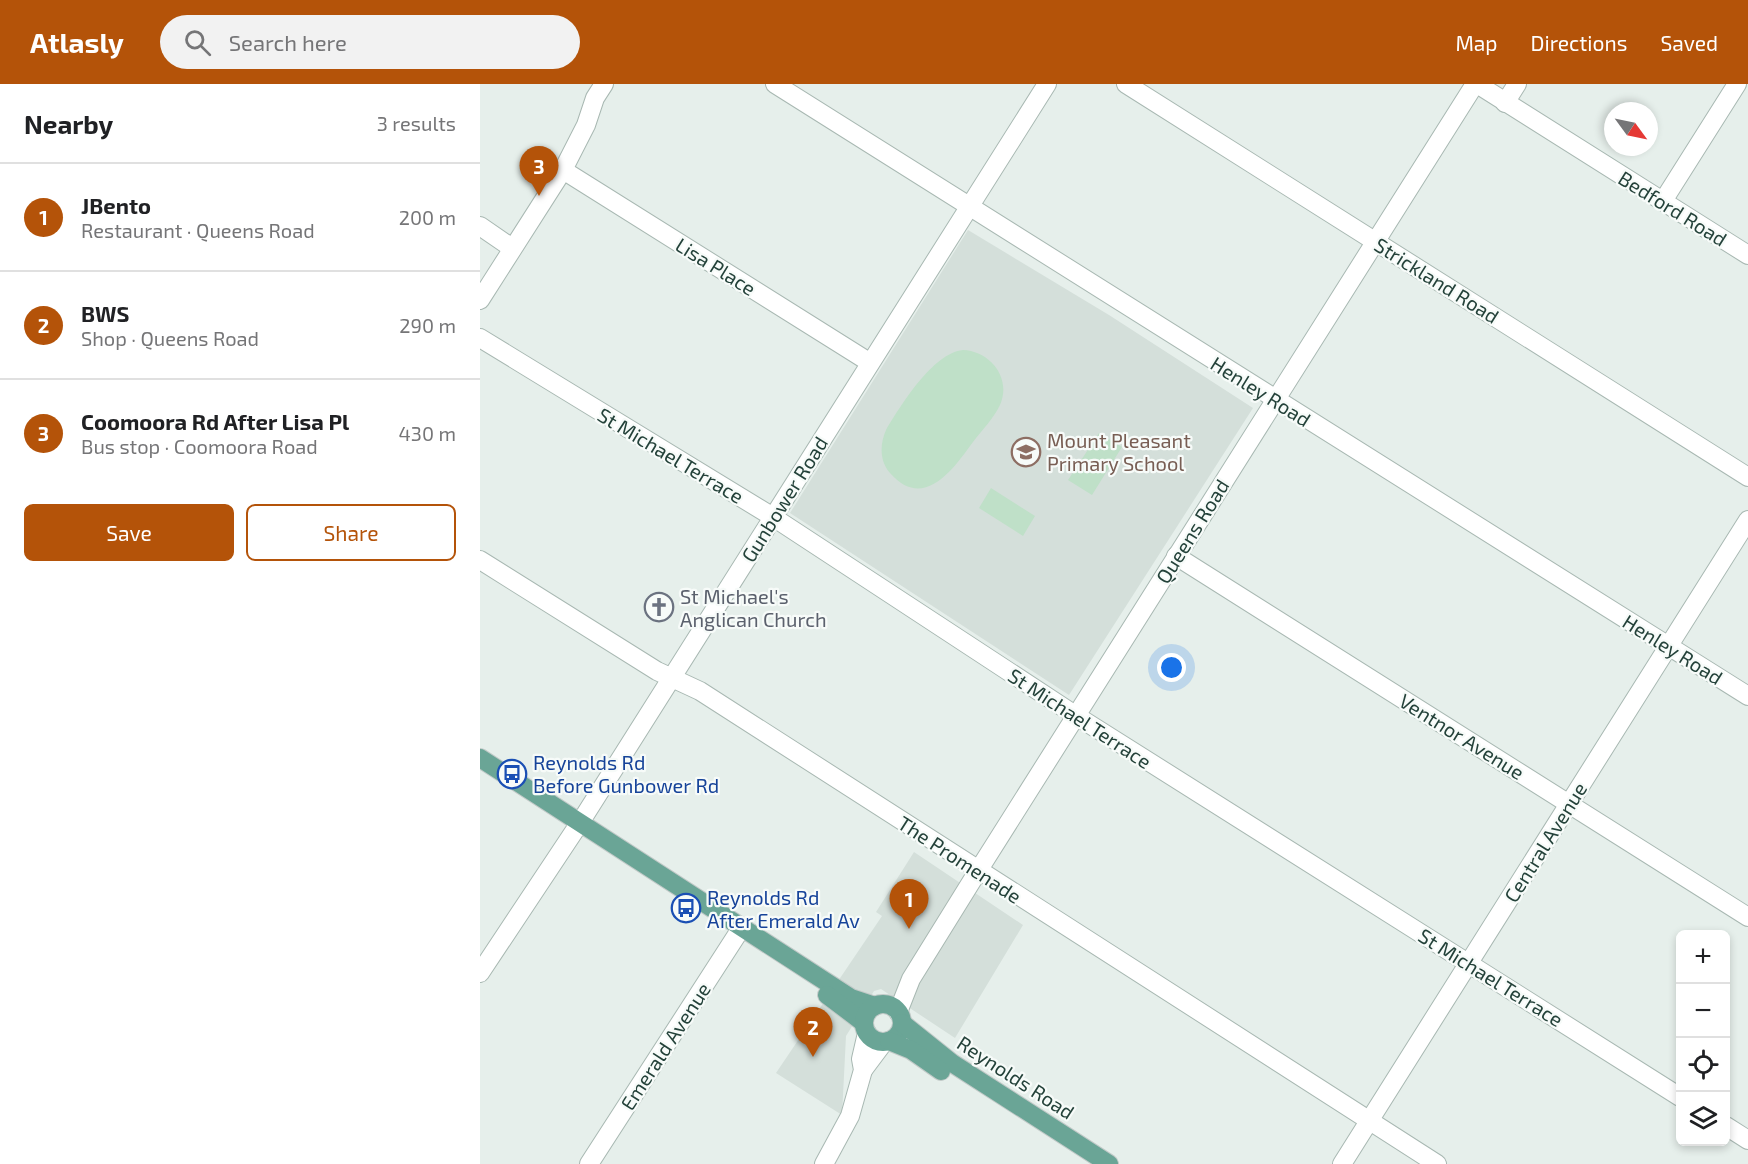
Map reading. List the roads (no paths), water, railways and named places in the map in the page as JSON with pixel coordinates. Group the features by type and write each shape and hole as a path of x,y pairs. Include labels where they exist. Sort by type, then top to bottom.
{"main road":[{"name":"Reynolds Road","path":"480,758 504,779 740,932 851,998 891,1012 948,1068"},
{"name":"Reynolds Road","path":"480,770 504,779"},
{"name":"Reynolds Road","path":"740,932 840,1004 874,1040 911,1050 948,1068 1042,1127 1108,1164"},
{"path":"865,1028 867,1013 891,1012 898,1034 886,1042"},
{"name":"Reynolds Road","path":"1042,1127 1090,1164"}],"street":[{"name":"Henley Road","path":"776,84 1748,696"},
{"name":"Gunbower Road","path":"480,973 673,676 869,362 1047,84"},
{"name":"Strickland Road","path":"1126,84 1748,477"},
{"name":"Queens Road","path":"891,1012 1075,716 1476,84"},
{"name":"Bedford Road","path":"1476,84 1748,255"},
{"path":"1505,103 1517,84"},
{"path":"1664,201 1737,84"},
{"path":"480,300 563,170 583,153 590,141 606,86"},
{"name":"Lisa Place","path":"563,170 869,362"},
{"path":"480,226 512,248"},
{"name":"St Michael Terrace","path":"480,338 773,517 1075,716 1676,1094"},
{"name":"Central Avenue","path":"1342,1164 1748,520"},
{"name":"Ventnor Avenue","path":"1176,556 1748,916"},
{"name":"The Promenade","path":"480,560 657,671 673,676 1437,1164"},
{"name":"Emerald Avenue","path":"589,1164 740,932"},
{"path":"863,1070 861,1059 865,1028"},
{"path":"824,1164 850,1116 863,1070 886,1042"},
{"path":"1730,1129 1748,1140"}],"place":[{"name":"Coomoora Rd After Lisa Pl","path":"539,196"},
{"name":"Mount Pleasant Primary School","path":"1026,452"},
{"name":"St Michael's Anglican Church","path":"659,607"},
{"name":"Reynolds Rd Before Gunbower Rd","path":"512,774"},
{"name":"Reynolds Rd After Emerald Av","path":"686,908"},
{"name":"JBento","path":"909,929"},
{"name":"BWS","path":"813,1057"}]}
